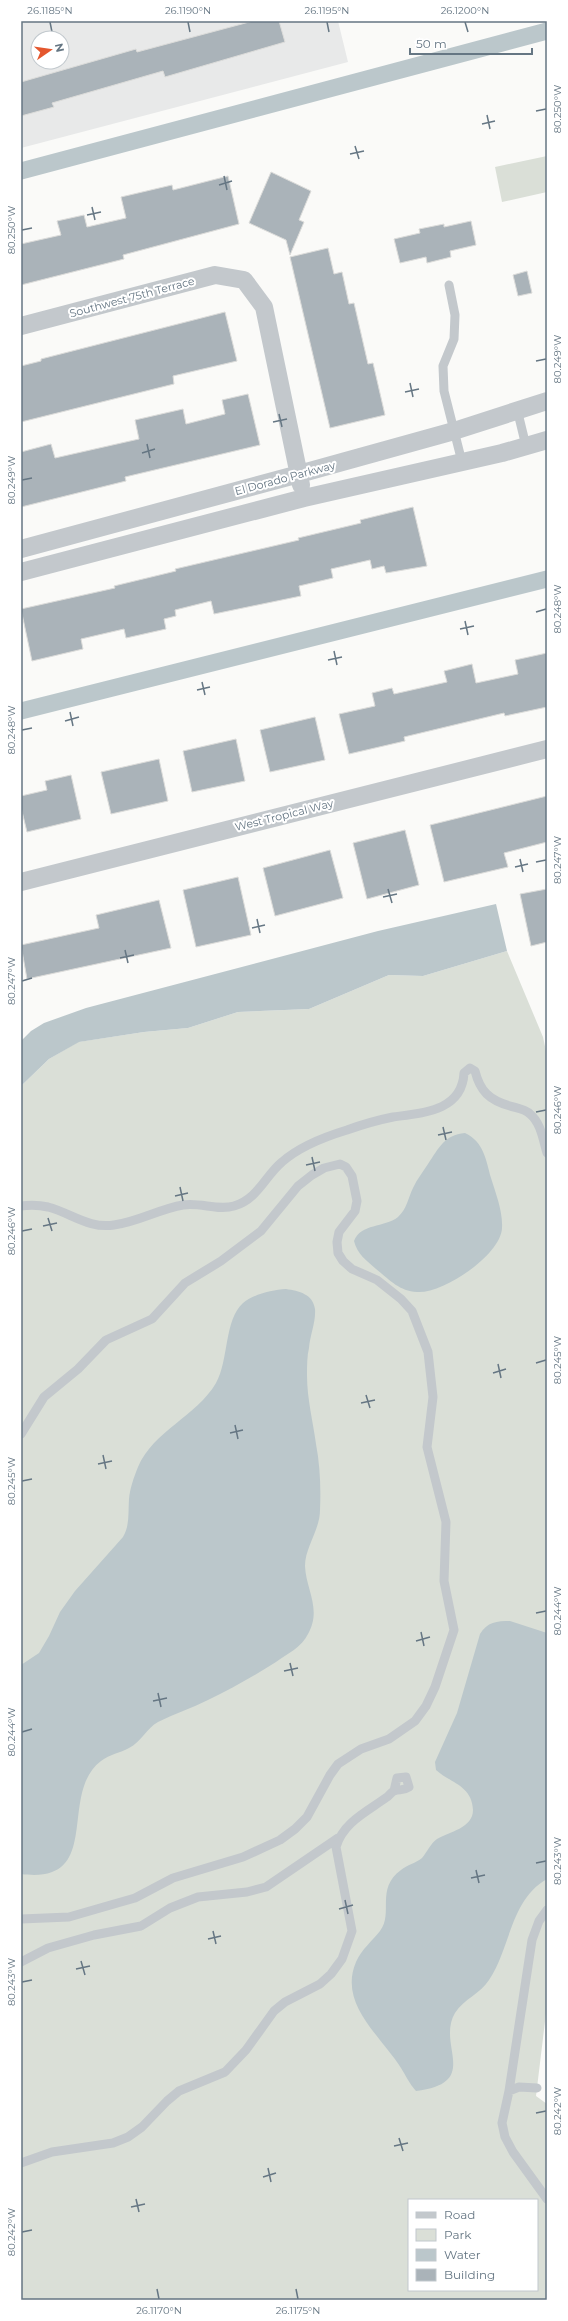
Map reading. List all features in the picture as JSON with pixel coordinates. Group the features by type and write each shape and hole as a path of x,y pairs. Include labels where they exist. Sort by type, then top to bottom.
{"street":[{"name":"Southwest 75th Terrace","path":"21,326 215,275 244,280 264,307 299,474"},
{"name":"El Dorado Parkway","path":"21,549 299,474 454,430 517,409 547,401"},
{"path":"21,572 304,498 462,462 547,440"},
{"path":"299,474 304,498"},
{"name":"West Tropical Way","path":"21,882 547,748"}],"lane":[{"path":"449,284 455,315 454,339 444,366 444,391 462,462"},
{"path":"517,409 526,446"},
{"path":"21,1206 49,1207 92,1224 102,1226 129,1223 184,1205 217,1208 235,1206 249,1199 261,1188 276,1168 303,1147 355,1127 392,1118 418,1115 444,1106 461,1090 464,1084 464,1073 470,1068 475,1071 477,1082 483,1091 501,1102 529,1112 535,1119 547,1154"},
{"path":"21,1434 44,1397 78,1370 106,1340 152,1319 185,1283 221,1261 260,1231 298,1186 324,1168 340,1164 346,1167 352,1176 358,1201 355,1212 339,1232 337,1242 338,1253 343,1261 352,1269 377,1280 401,1299 412,1311 428,1352 432,1374 433,1397 427,1447 446,1522 444,1580 454,1621 454,1630 435,1687 426,1706 415,1721 389,1740 361,1749 338,1764 326,1781 306,1817 295,1830 280,1840 243,1857 173,1878 135,1898 69,1917 21,1919"},
{"path":"21,1962 48,1948 94,1935 141,1926 170,1908 198,1897 247,1892 266,1887 338,1838 360,1816 394,1791"},
{"path":"21,2163 52,2152 98,2146 128,2137 142,2127 179,2091 225,2072 246,2050 274,2011 285,2002 320,1984 331,1974 342,1959 352,1931 336,1847 338,1838"},
{"path":"547,1910 539,1921 532,1940 509,2091 502,2123 505,2137 547,2200"},
{"path":"509,2091 519,2087 537,2088"}],"shaded area":[{"path":"21,21 338,21 348,62 21,148"}],"green space":[{"path":"547,156 547,192 502,202 495,167"},
{"path":"507,951 543,1037 547,1056 547,2005 536,2096 547,2104 547,2300 21,2300 21,1086 49,1059 78,1042 144,1032 188,1028 238,1012 309,1009 389,975 423,976"}],"water":[{"path":"496,904 507,951 423,976 389,975 309,1009 238,1012 188,1028 144,1032 79,1042 49,1059 21,1086 21,1041 31,1031 44,1023 86,1008 378,931"},
{"path":"465,1133 476,1141 486,1158 499,1203 502,1228 499,1239 482,1261 455,1280 441,1287 428,1291 417,1292 405,1290 390,1281 366,1260 357,1250 354,1241 357,1235 367,1228 386,1223 398,1217 405,1207 416,1182 439,1148 452,1136"},
{"path":"286,1289 305,1294 314,1304 315,1309 315,1319 308,1354 307,1384 320,1477 320,1502 318,1525 307,1552 305,1566 314,1616 308,1634 302,1643 268,1667 217,1696 158,1722 141,1739 126,1750 101,1761 88,1776 82,1794 72,1852 63,1866 47,1874 21,1874 21,1665 39,1653 60,1612 75,1591 123,1537 128,1523 130,1491 138,1467 145,1454 154,1443 198,1405 208,1395 216,1383 223,1363 233,1319 237,1310 243,1303 252,1297 269,1291"},
{"path":"510,1621 547,1633 547,1879 535,1888 525,1899 518,1911 496,1967 486,1985 463,2004 455,2013 451,2025 450,2038 453,2061 452,2071 447,2080 436,2087 416,2091 393,2056 364,2019 357,2006 353,1992 352,1977 358,1957 384,1924 386,1917 387,1893 393,1877 403,1868 422,1858 437,1839 460,1829 472,1816 472,1802 469,1795 465,1790 436,1770 435,1762 457,1713 480,1634 486,1627 493,1623"}],"building":[{"path":"253,21 279,21 285,42 165,77 163,71 52,103 54,107 21,116 21,82 63,70 70,70 70,68 136,49 137,52"},
{"path":"271,172 311,191 299,220 304,222 290,255 286,240 249,223"},
{"path":"228,176 239,224 123,255 124,259 21,285 21,244 61,235 57,221 84,215 87,227 126,218 121,197 172,185 173,190"},
{"path":"471,221 476,245 450,251 451,257 427,263 426,257 400,263 394,239 420,233 419,229 444,224 444,227"},
{"path":"328,248 334,274 342,272 349,304 354,303 368,364 373,363 385,415 330,428 290,257"},
{"path":"527,271 532,293 518,296 513,275"},
{"path":"225,312 237,361 173,376 174,384 21,422 21,366 41,361 41,359"},
{"path":"248,394 260,445 125,477 126,481 21,507 21,452 51,444 55,458 139,439 135,420 183,409 186,424 225,414 222,400"},
{"path":"413,507 427,566 386,573 384,566 372,569 370,560 331,569 333,578 299,586 301,596 214,614 211,601 175,610 176,616 164,619 166,629 126,638 124,629 81,639 83,649 32,661 21,609 115,588 114,586 176,571 175,569 299,540 298,538 361,523 360,520"},
{"path":"547,653 547,707 505,716 504,713 404,737 405,741 349,754 339,714 375,706 372,693 392,688 394,694 447,682 444,671 472,664 476,683 518,674 515,660"},
{"path":"315,717 325,760 270,772 260,730"},
{"path":"236,739 245,781 192,792 183,751"},
{"path":"159,759 168,801 111,814 101,772"},
{"path":"71,775 81,819 27,832 21,807 21,796 47,790 45,781"},
{"path":"547,796 547,842 504,853 508,867 444,882 430,825"},
{"path":"405,830 419,885 367,899 353,843"},
{"path":"330,850 343,898 275,916 263,868"},
{"path":"238,877 251,935 196,947 183,890"},
{"path":"547,889 547,942 531,946 520,894"},
{"path":"159,900 171,948 27,979 21,945 99,928 96,915"}],"waterway":[{"path":"21,171 547,31"},
{"path":"21,711 547,579"}]}
